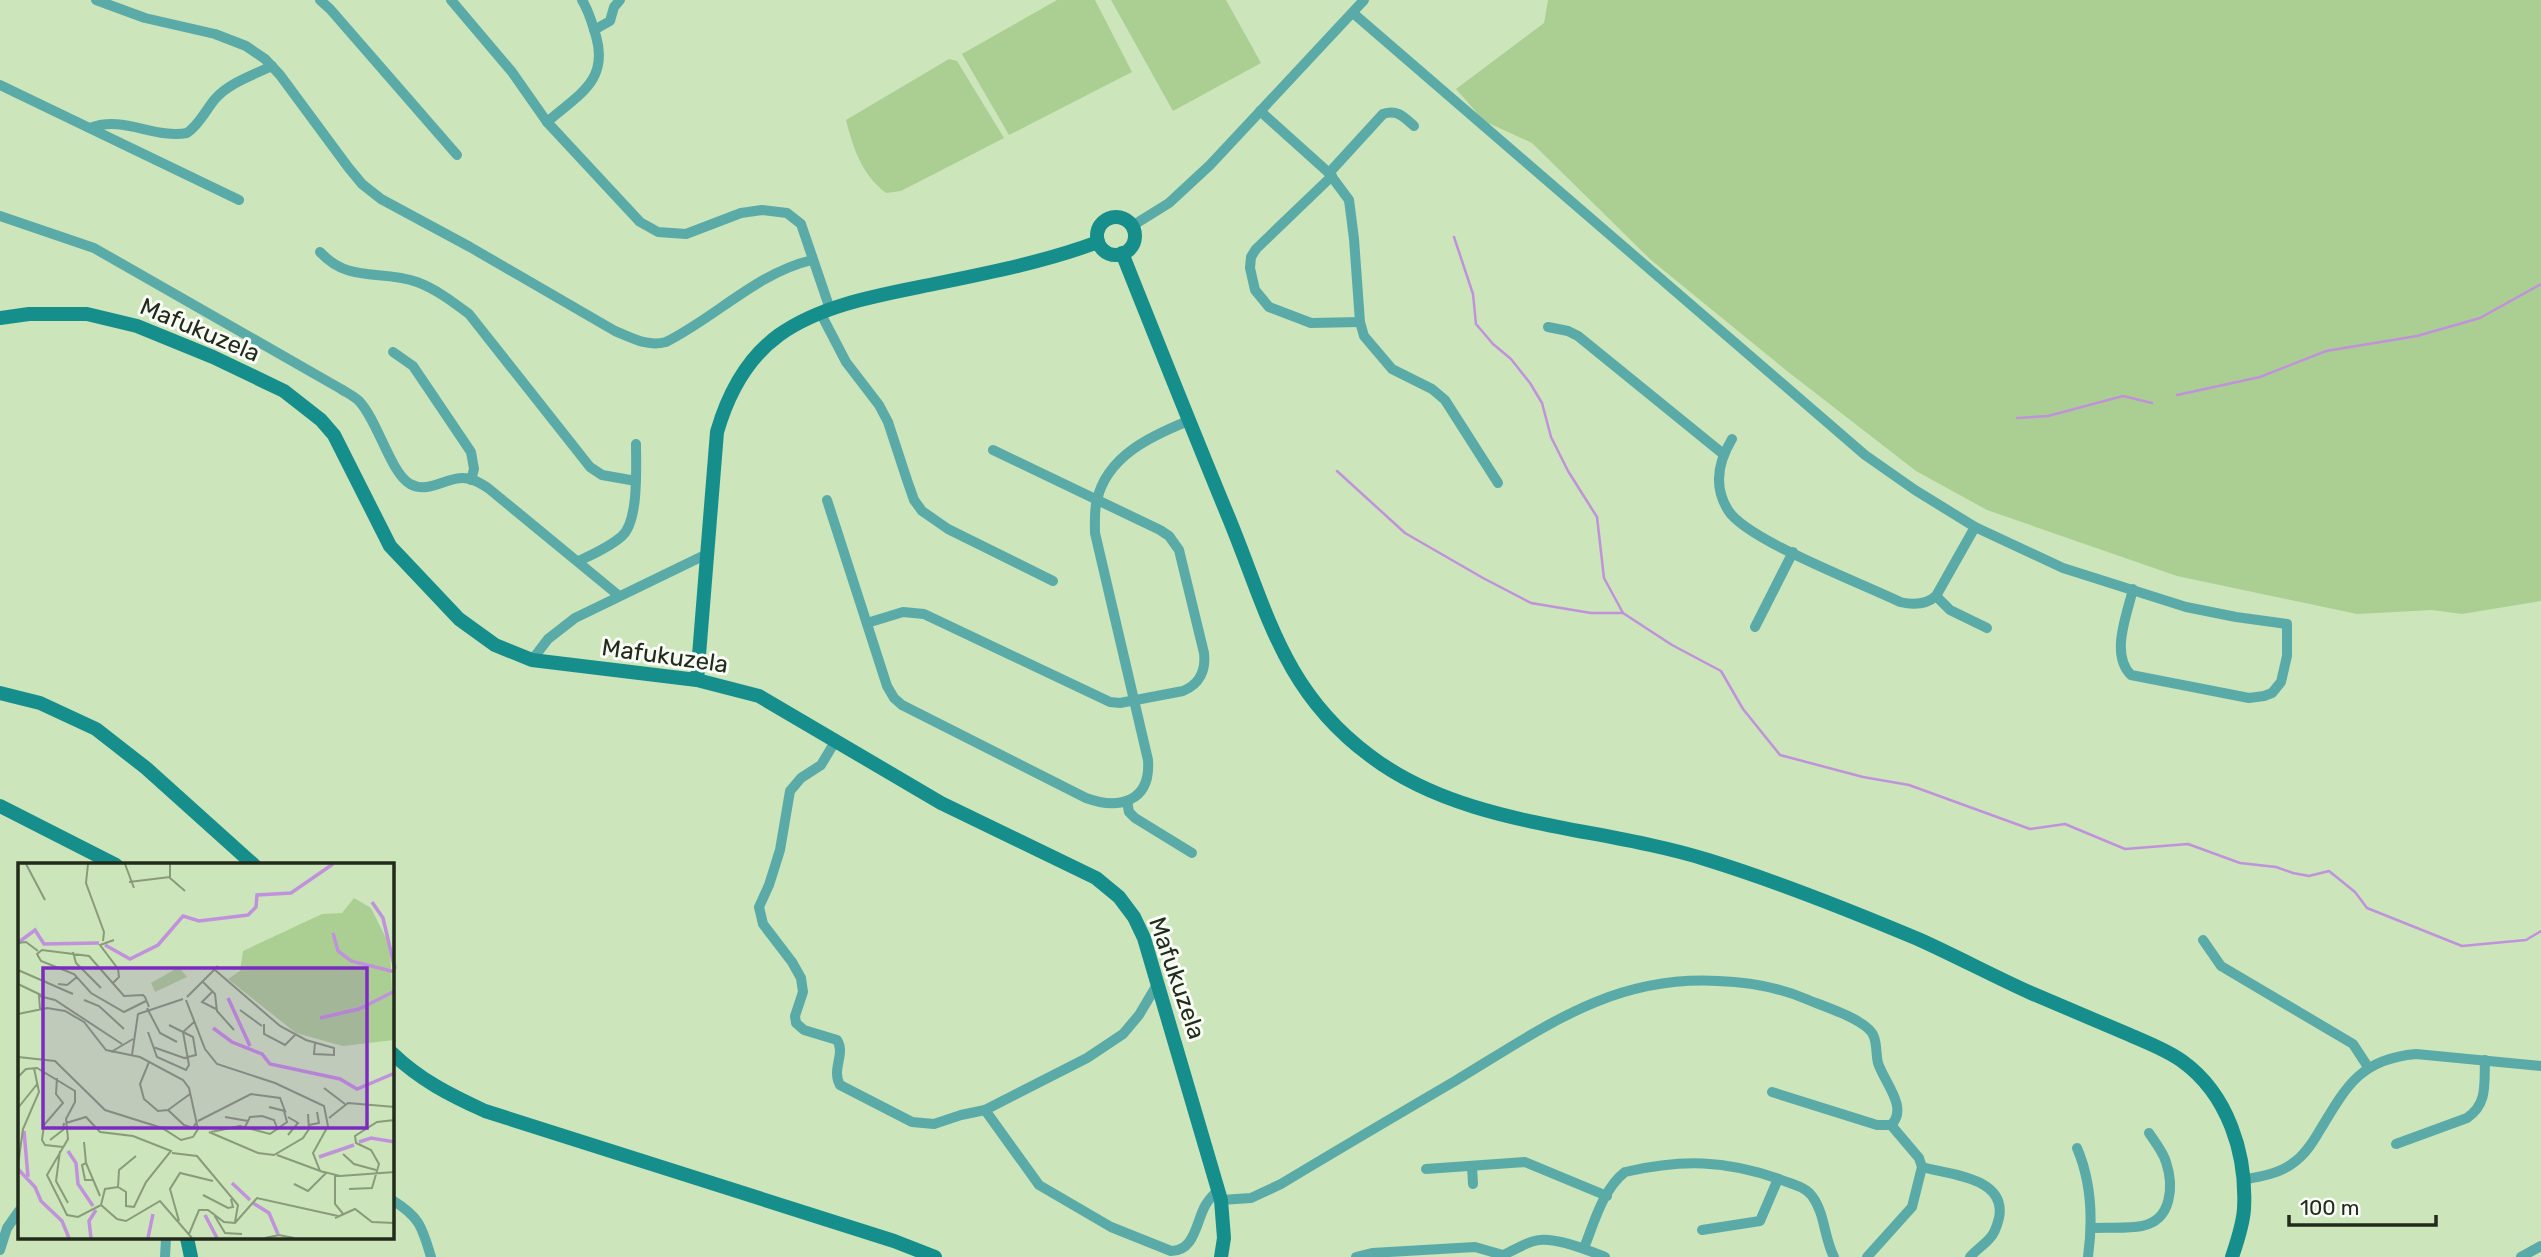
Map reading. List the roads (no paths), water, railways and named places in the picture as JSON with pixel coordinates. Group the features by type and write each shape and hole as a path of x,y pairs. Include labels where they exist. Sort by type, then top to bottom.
{"street":[{"path":"96,0 145,18 215,34 235,41 265,59 362,184 381,199 615,331 640,342 667,342 769,277 812,260"},
{"path":"320,0 457,156"},
{"path":"451,0 512,72 547,122 630,212 649,228 671,235 686,234 741,213 762,210 787,213 801,224 826,312 846,362 879,405 888,422 914,500 922,511 948,529 1053,581"},
{"path":"547,122 594,79 600,58 594,30 582,0"},
{"path":"594,30 610,21 620,0"},
{"path":"1132,226 1169,203 1210,165 1364,0"},
{"path":"1353,13 1865,455 1975,527 2063,568 2133,589 2209,612 2287,624 2287,656 2281,682 2272,692 2249,698 2131,675 2124,667 2121,654 2133,589"},
{"path":"90,128 112,123 163,133 187,133 226,89 272,66"},
{"path":"0,85 239,200"},
{"path":"1260,111 1330,174 1346,194 1351,210 1360,322 1364,336 1392,369 1432,389 1445,400 1498,484"},
{"path":"1360,322 1311,324 1269,307 1255,290 1251,257 1256,248 1330,174 1383,114 1390,111 1400,113 1414,126"},
{"path":"0,216 94,248 341,389 358,400 370,417 403,479 413,486 425,488 453,479 471,480 488,488 618,595"},
{"path":"1108,219 1124,219 1135,232 1133,245 1117,255 1105,251 1098,242 1098,231 1108,219"},
{"path":"697,680 717,432 727,400 749,364 780,334 826,312 894,292 1015,267 1098,242"},
{"path":"320,252 330,263 342,270 419,283 469,314 590,467 602,475 636,481"},
{"path":"1122,253 1234,529 1273,634 1311,699 1367,754 1420,786 1464,804 1707,859 1819,898 1920,940 2182,1061 2205,1081 2221,1103 2239,1151 2244,1210 2232,1257"},
{"name":"Mafukuzela","path":"0,318 66,313 106,317 174,339 285,391 321,420 334,435 390,547 460,620 513,654 532,660 697,680 759,696 941,803 1096,878 1119,897 1134,917 1144,938 1220,1195 1224,1238 1222,1257"},
{"path":"1549,327 1578,336 1723,453"},
{"path":"393,352 413,366 471,452 474,469 471,480"},
{"path":"827,500 887,686 894,698 902,705 1086,797 1102,804 1127,801 1144,786 1149,768 1095,533 1097,500 1108,475 1132,450 1156,434 1188,421"},
{"path":"1732,439 1723,453 1719,482 1728,510 1746,529 1900,602 1916,604 1931,601 1937,596 1975,527"},
{"path":"579,561 623,536 630,526 636,481 636,444"},
{"path":"867,623 903,612 925,614 1096,696 1120,704 1190,688 1203,672 1204,653 1183,564 1175,542 1160,530 993,450"},
{"path":"1755,627 1793,552"},
{"path":"532,660 560,627 618,595 707,554"},
{"path":"1937,596 1950,610 1987,628"},
{"path":"0,693 40,703 96,729 128,752 252,863"},
{"path":"836,740 821,765 801,778 790,791 780,850 759,907 763,924 801,978 803,992 795,1016 796,1023 804,1030 837,1040 840,1044 836,1074 840,1085 912,1122 934,1124 985,1110 1087,1058 1123,1034 1139,1015 1158,983"},
{"path":"1127,801 1129,813 1135,818 1192,853"},
{"path":"0,806 112,863"},
{"path":"2203,940 2221,966 2354,1044 2368,1067"},
{"path":"985,1110 1039,1185 1111,1227 1171,1251 1178,1251 1186,1247 1192,1238 1204,1208 1220,1195 1251,1198 1281,1184 1566,1014 1636,986 1695,979 1740,982 1791,993 1859,1022 1871,1030 1875,1037 1878,1061 1899,1109 1898,1118 1891,1125"},
{"path":"2242,1180 2291,1166 2302,1156 2348,1085 2368,1067 2398,1056 2416,1054 2541,1066"},
{"path":"394,1055 414,1073 442,1091 485,1111 894,1241 935,1257"},
{"path":"2396,1144 2467,1118 2477,1111 2483,1102 2485,1060"},
{"path":"1772,1092 1866,1121 1891,1125 1919,1158 1922,1167 1912,1206 1867,1257"},
{"path":"2092,1228 2141,1226 2155,1222 2164,1212 2170,1199 2169,1177 2165,1160 2150,1133"},
{"path":"2077,1148 2085,1168 2092,1228 2088,1257"},
{"path":"1426,1169 1525,1162 1607,1196"},
{"path":"1584,1248 1607,1196 1616,1180 1625,1172 1702,1162 1723,1163 1803,1188 1811,1194 1818,1206 1828,1247 1834,1257"},
{"path":"1472,1167 1474,1184"},
{"path":"1922,1167 1984,1183 1998,1201 2000,1213 1997,1228 1970,1257"},
{"path":"1703,1230 1760,1221 1778,1179"},
{"path":"394,1201 416,1217 424,1231 431,1257"},
{"path":"0,1250 7,1228 18,1212"},
{"path":"1356,1257 1372,1253 1475,1247 1503,1255 1543,1239 1584,1248 1605,1257"},
{"path":"2521,1257 2541,1246"}],"waterway":[{"path":"1454,237 1473,294 1476,324 1493,344 1511,359 1530,383 1542,403 1551,437 1568,471 1597,517 1604,578 1623,613"},
{"path":"2177,395 2260,377 2326,351 2417,336 2480,318 2541,284"},
{"path":"2017,418 2048,416 2123,396 2152,403"},
{"path":"1337,471 1405,533 1483,578 1531,603 1591,613 1623,613 1672,645 1721,671 1743,709 1780,755 1863,777 1909,785 2030,829 2065,824 2125,849 2188,844 2240,863 2276,867 2309,876 2329,871 2355,892 2367,908 2462,946 2526,940 2541,931"}]}
